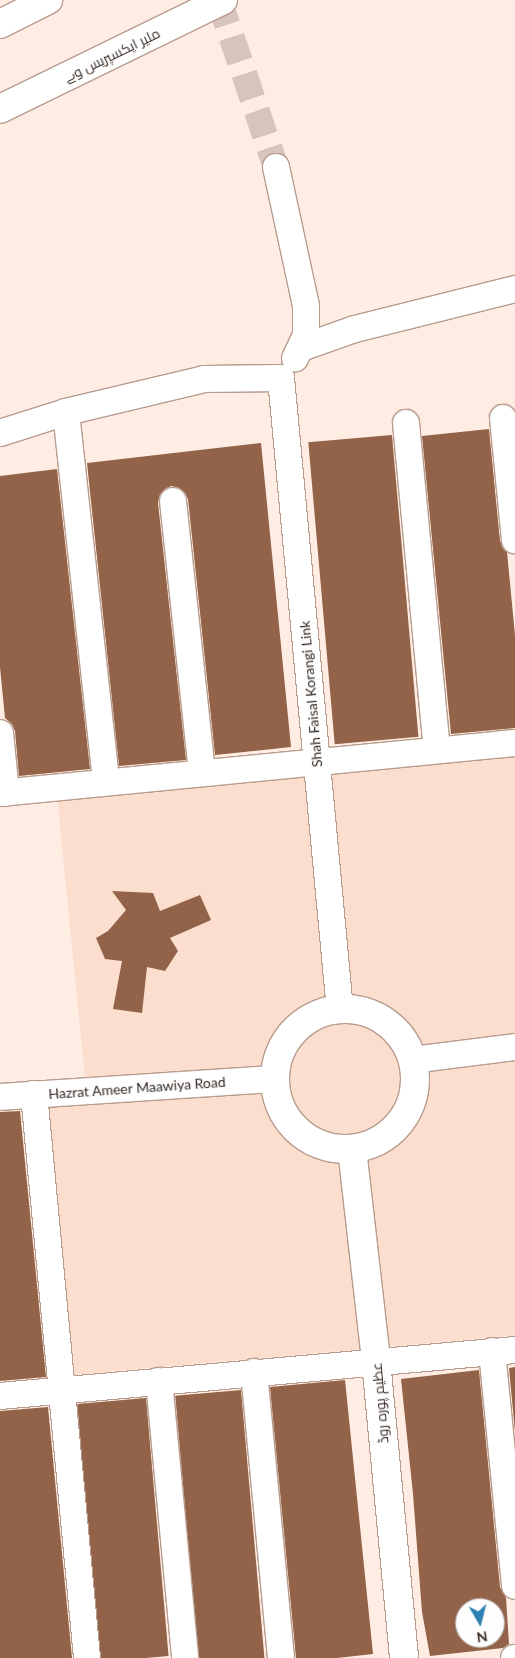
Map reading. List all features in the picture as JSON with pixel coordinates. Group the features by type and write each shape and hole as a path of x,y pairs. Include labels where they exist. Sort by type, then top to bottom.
{"main road":[{"path":"0,24 48,0"},
{"name":"ملیر ایکسپریس وے","path":"0,109 223,0"},
{"path":"340,1010 363,1012 385,1022 402,1039 412,1060 415,1080 412,1100 403,1118 389,1133 372,1144 352,1149 332,1148 314,1142 297,1131 285,1116 277,1098 274,1079 278,1058 287,1039 301,1024 320,1014 340,1010"},
{"name":"عظیم پورہ روڈ","path":"352,1149 376,1361 404,1658"}],"street":[{"path":"0,433 66,412 204,379 281,378 301,348 306,335 306,306 276,167"},
{"path":"301,348 355,330 515,289"},
{"name":"Shah Faisal Korangi Link","path":"281,378 340,1010"},
{"path":"66,412 106,782"},
{"path":"503,418 515,540"},
{"path":"406,423 437,750"},
{"path":"173,501 202,772"},
{"path":"0,733 3,793 317,760 515,743"},
{"path":"412,1060 515,1047"},
{"name":"Hazrat Ameer Maawiya Road","path":"0,1097 274,1079"},
{"path":"34,1094 87,1658"},
{"path":"0,1396 504,1350 515,1586"},
{"path":"254,1372 282,1658"},
{"path":"159,1381 186,1658"}],"shaded area":[{"path":"515,749 515,1335 71,1375 45,1086 85,1079 57,794"}],"building":[{"path":"489,429 500,541 507,552 515,635 515,728 451,734 422,436"},
{"path":"392,435 418,737 335,744 308,442"},
{"path":"261,443 291,747 215,755 188,499 179,488 171,486 160,495 158,503 186,760 119,766 87,463"},
{"path":"57,469 90,769 19,776 15,731 12,724 5,718 0,667 0,476"},
{"path":"112,891 153,893 160,911 200,895 211,920 170,938 178,951 165,971 147,967 142,1013 113,1009 122,961 105,959 96,938 108,931 126,910"},
{"path":"20,1111 46,1377 0,1381 0,1112"},
{"path":"515,1367 515,1432 509,1368"},
{"path":"479,1370 500,1587 506,1598 509,1644 505,1647 505,1598 455,1598 455,1648 503,1648 430,1656 422,1612 413,1494 401,1379"},
{"path":"345,1380 373,1654 337,1658 296,1658 270,1387"},
{"path":"241,1390 264,1658 198,1658 175,1396"},
{"path":"146,1398 169,1656 99,1658 77,1404"},
{"path":"48,1407 72,1658 0,1658 0,1411"}],"tunnel":[{"path":"219,0 276,167"}]}
